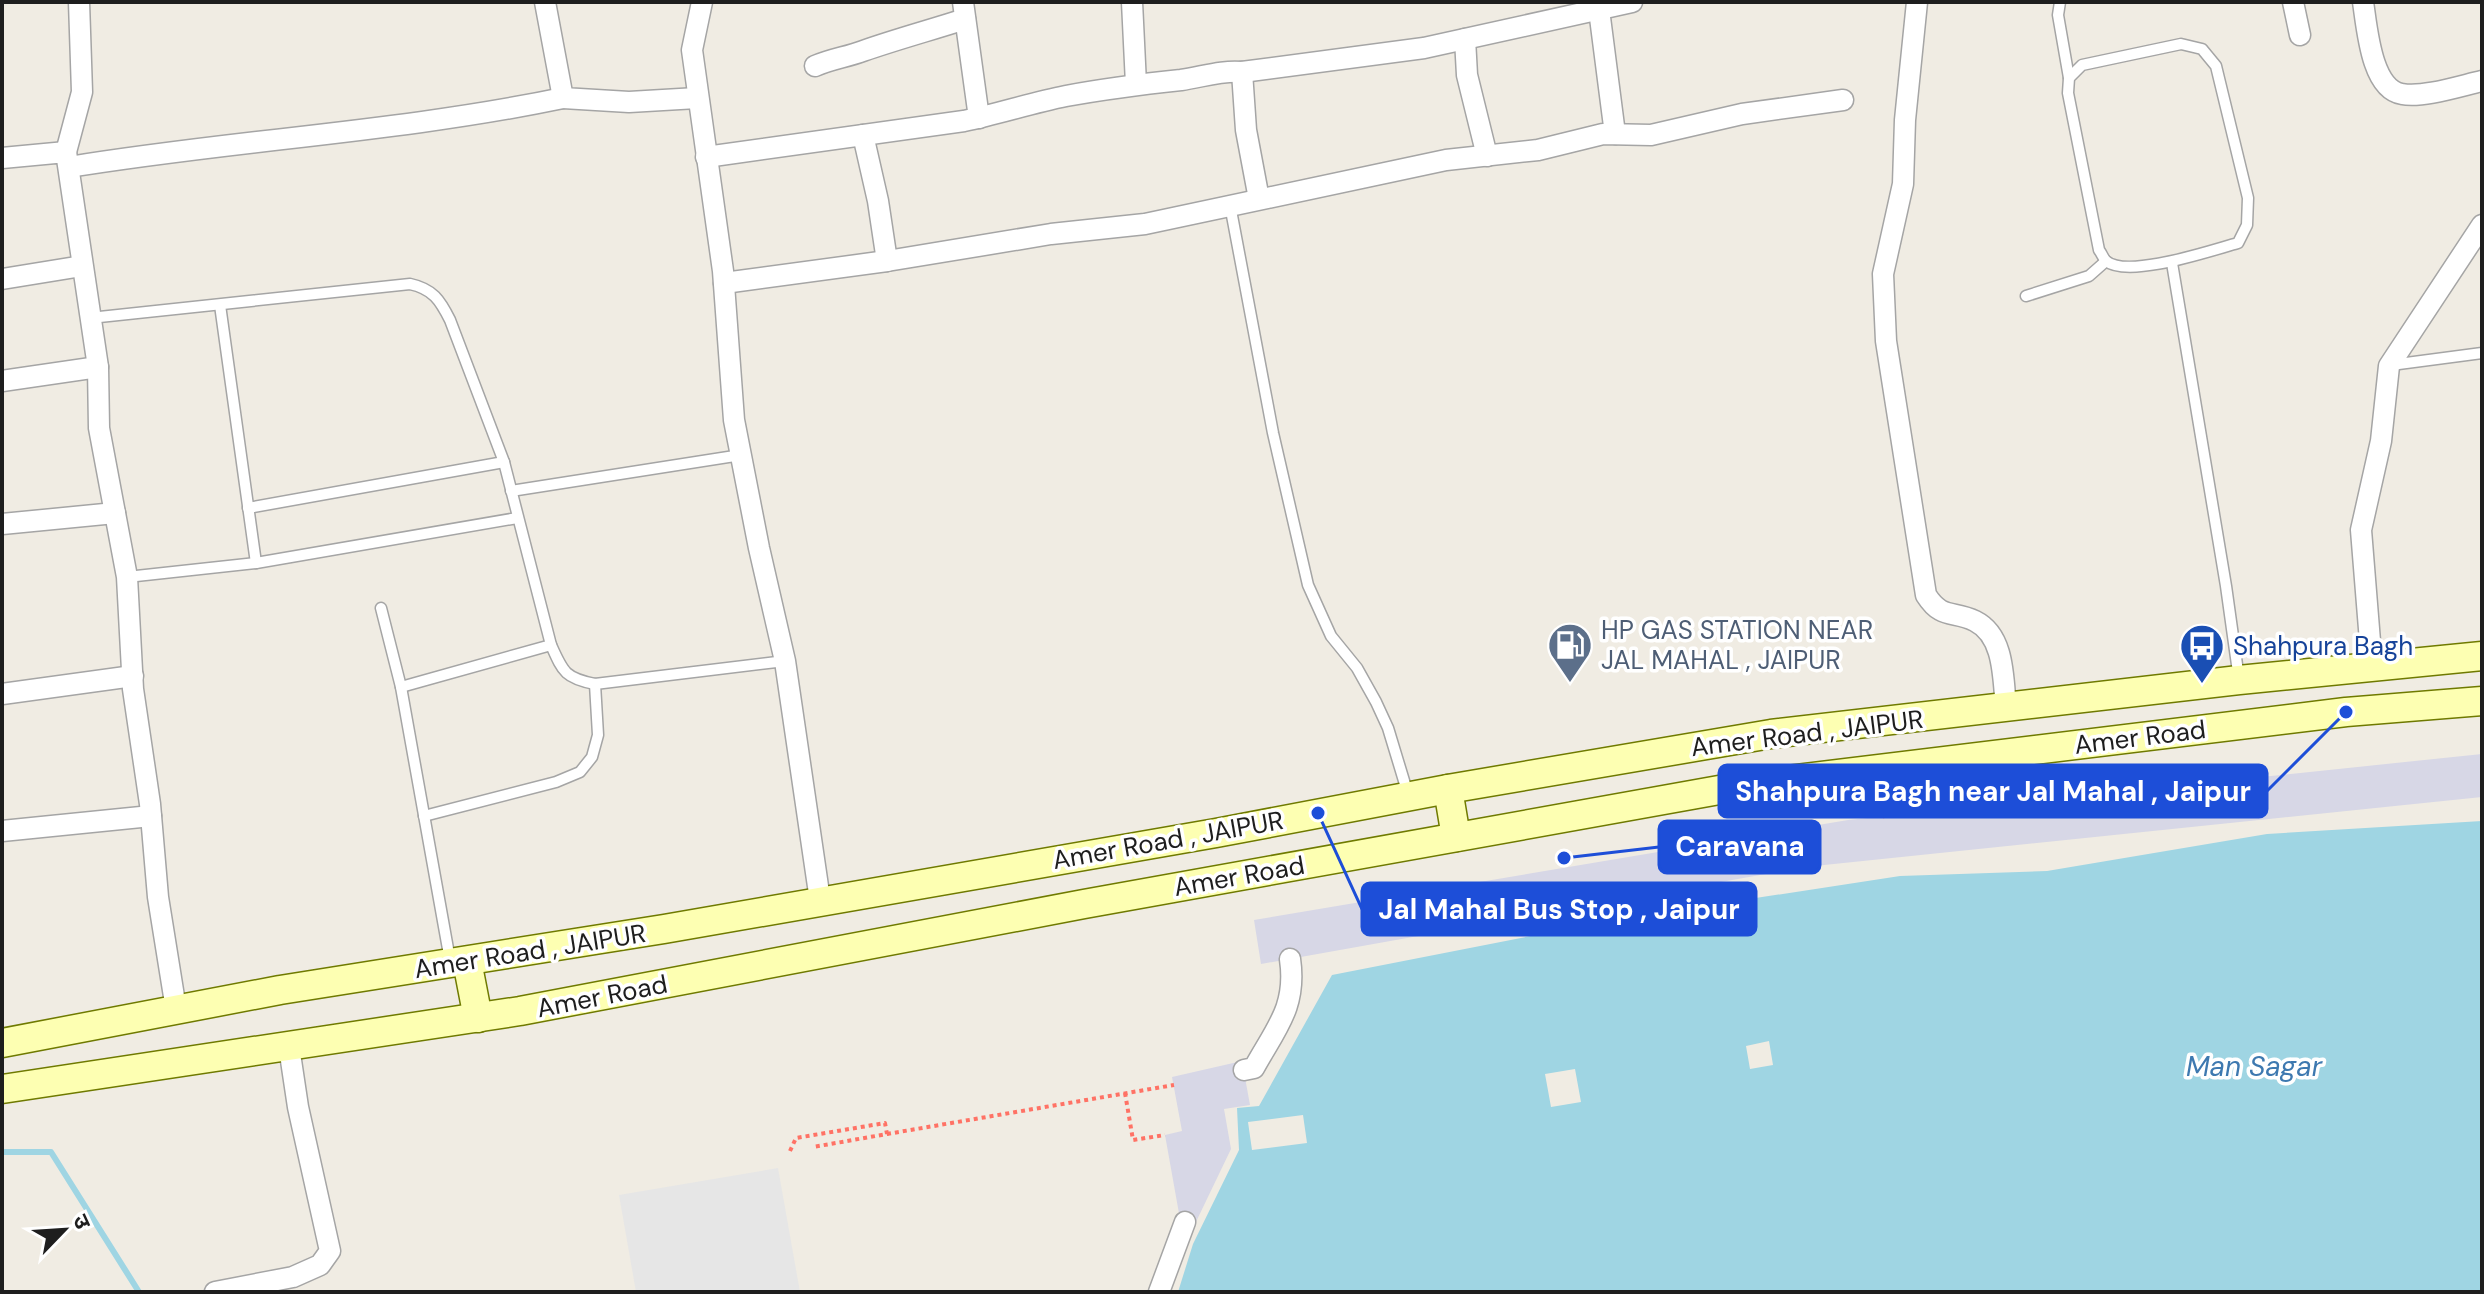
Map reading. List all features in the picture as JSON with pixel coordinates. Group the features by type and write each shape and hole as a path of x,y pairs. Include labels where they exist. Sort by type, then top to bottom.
{"main road":[{"name":"Amer Road , JAIPUR","path":"2,1043 176,1009 1216,833 1408,796 1771,734 2239,680 2482,656"},
{"name":"Amer Road","path":"2,1089 478,1018 1456,837 1811,776 2346,712 2482,701"},
{"path":"1448,789 1456,837"},
{"path":"459,963 478,1018"}],"street":[{"path":"79,2 82,92 68,160 98,367 99,428 127,577 133,676 158,897 176,1009"},
{"path":"545,2 563,98"},
{"path":"702,2 692,50 724,283 734,420 785,661 820,900"},
{"path":"1132,2 1136,84"},
{"path":"706,157 979,118 1064,97 1136,84 1379,56 1465,39 1598,6 1632,2"},
{"path":"1917,2 1905,120 1903,184 1883,274 1886,341 1926,595 1934,607 1943,613 1975,621 1990,633 1998,648 2006,708"},
{"path":"2293,2 2300,35"},
{"path":"2363,2 2379,77 2388,89 2412,95 2482,81"},
{"path":"1598,6 1615,134"},
{"path":"815,66 841,55 863,51 964,11 979,118"},
{"path":"1465,39 1467,75 1487,156"},
{"path":"1242,72 1246,130 1259,199"},
{"path":"2,158 68,160 275,142 493,112 563,98 629,102 697,98"},
{"path":"724,283 1051,234 1145,224 1446,160 1538,150 1603,134 1651,135 1742,114 1843,100"},
{"path":"863,135 887,261"},
{"path":"2372,666 2361,530 2381,441 2389,366 2482,225"},
{"path":"2,279 82,266"},
{"path":"2,381 98,367"},
{"path":"2,524 115,513"},
{"path":"2,694 133,676"},
{"path":"2,831 151,816"},
{"path":"1244,1070 1254,1068 1288,1008 1292,987 1290,959"},
{"path":"215,1292 293,1277 320,1265 330,1251 298,1107 289,1047"},
{"path":"1159,1292 1185,1222"}],"lane":[{"path":"2060,2 2058,15 2069,78 2068,93 2099,250 2106,261 2120,266 2172,263 2238,243 2247,225 2248,198 2216,66 2202,49 2181,44 2082,65 2069,78"},
{"path":"1230,205 1273,433 1308,585 1331,636 1357,668 1376,702 1388,728 1408,796"},
{"path":"2026,296 2089,276 2106,261"},
{"path":"2172,263 2239,680"},
{"path":"90,318 410,284 427,288 440,300 450,320 504,462 551,645 567,676 595,684 785,661"},
{"path":"220,305 256,563"},
{"path":"2389,366 2482,353"},
{"path":"511,491 741,455"},
{"path":"248,508 504,462"},
{"path":"127,577 256,563 517,518"},
{"path":"381,608 401,687 424,816 459,963"},
{"path":"401,687 551,645"},
{"path":"424,816 556,782 580,772 592,757 598,735 595,684"}],"path":[{"path":"813,1147 1174,1085"},
{"path":"1125,1093 1133,1140 1165,1135"},
{"path":"790,1151 796,1138 811,1135 885,1123 887,1134"}],"shaded area":[{"path":"2482,754 2482,797 1805,867 1261,964 1254,920 1848,820"},
{"path":"1242,1061 1250,1105 1224,1109 1231,1149 1194,1226 1180,1219 1165,1135 1182,1131 1172,1077"},
{"path":"778,1168 800,1292 636,1292 619,1195"}],"water":[{"name":"Man Sagar","path":"2482,821 2482,1292 1178,1292 1193,1244 1239,1150 1237,1108 1259,1106 1332,975 1612,920 1900,876 2047,871 2267,834","holes":["1769,1041 1773,1065 1750,1069 1746,1046","1575,1069 1581,1102 1551,1107 1545,1074","1303,1115 1307,1143 1252,1150 1248,1122"]}],"waterway":[{"path":"2,1152 51,1152 139,1292"}],"place":[{"name":"HP GAS STATION NEAR JAL MAHAL , JAIPUR","path":"1570,684"},
{"name":"Shahpura Bagh","path":"2202,685"},
{"name":"Shahpura Bagh near Jal Mahal , Jaipur","path":"2346,712"},
{"name":"Jal Mahal Bus Stop , Jaipur","path":"1318,813"},
{"name":"Caravana","path":"1564,858"}]}
